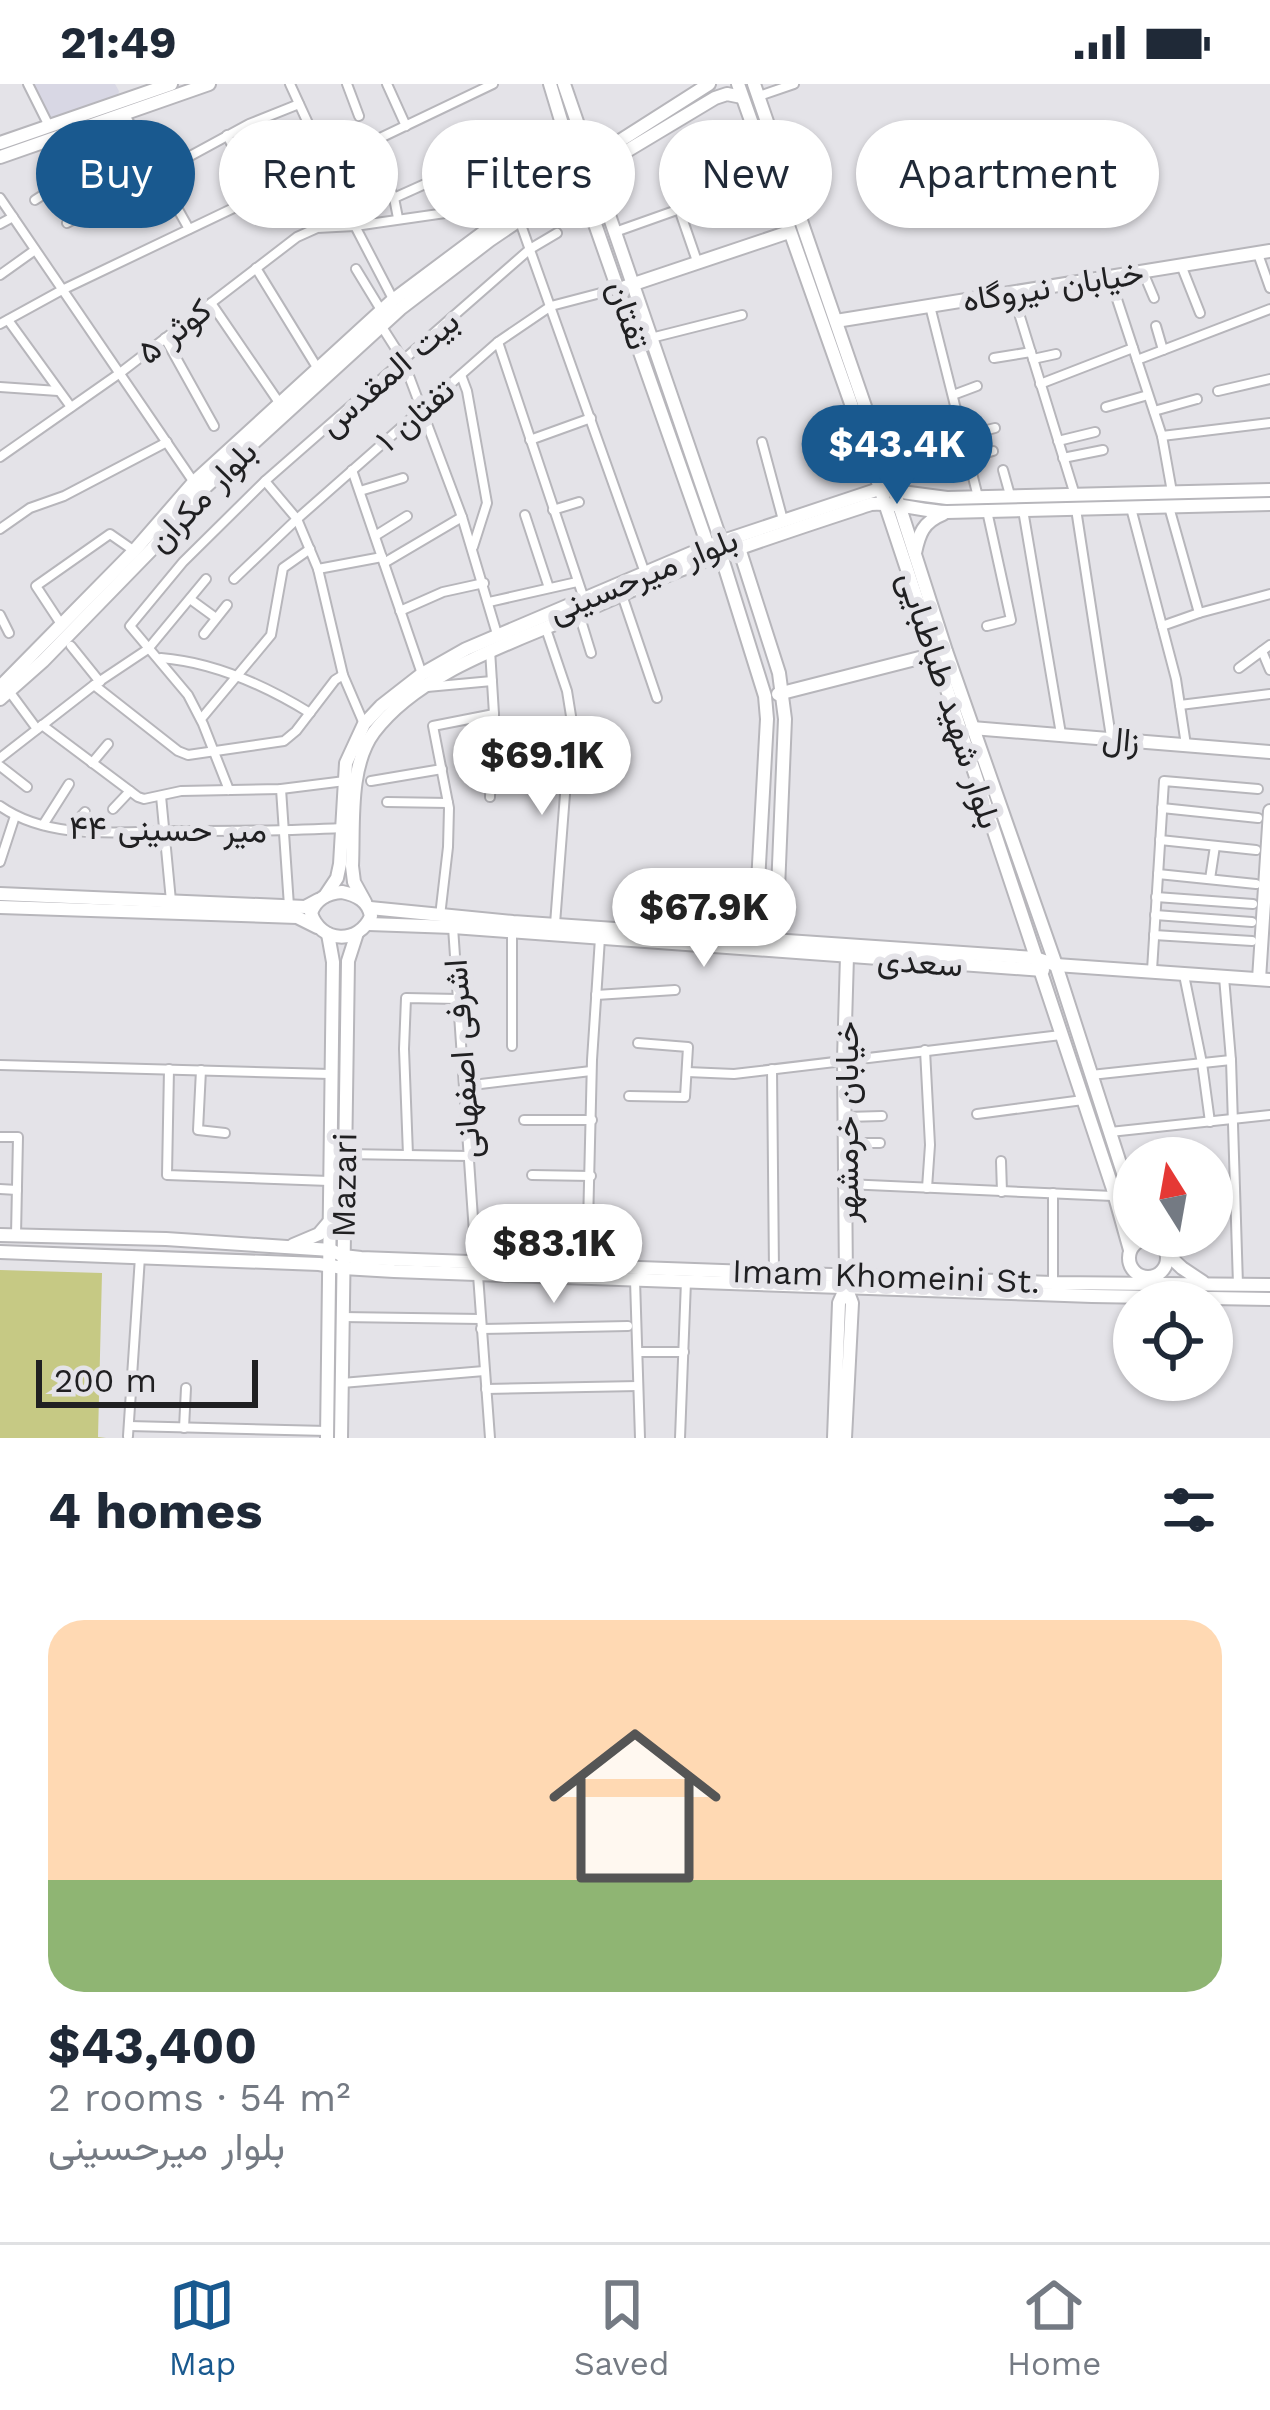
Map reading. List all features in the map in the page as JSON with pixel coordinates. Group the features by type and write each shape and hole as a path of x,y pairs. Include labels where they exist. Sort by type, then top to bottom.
{"main road":[{"path":"66,120 171,84"},
{"path":"0,157 209,84"},
{"name":"تفتان","path":"550,84 561,120"},
{"name":"تفتان","path":"564,84 576,120"},
{"path":"635,134 709,84"},
{"path":"635,141 733,90"},
{"name":"بلوار شهید طباطبایی","path":"733,90 746,120"},
{"name":"بلوار شهید طباطبایی","path":"756,90 836,321 886,494 1113,1190"},
{"path":"1,139 36,130"},
{"name":"بلوار مکران","path":"382,318 393,300 489,228"},
{"name":"بلوار مکران","path":"3,692 194,482 382,318 508,228"},
{"name":"تفتان","path":"601,228 651,338 716,547"},
{"name":"تفتان","path":"614,228 626,287 765,696 755,937"},
{"name":"بلوار شهید طباطبایی","path":"788,228 866,446 886,494 899,506 940,653 972,728 1056,965 1113,1141"},
{"path":"626,287 789,232"},
{"name":"خیابان نیروگاه","path":"836,321 1264,252"},
{"name":"بلوار مکران","path":"3,692 43,661 313,378"},
{"name":"بلوار میرحسینی","path":"364,724 497,634 783,520 871,504 886,494 946,512 1023,510 1075,502 1263,497"},
{"name":"بلوار میرحسینی","path":"899,506 1010,496 1131,508 1170,500"},
{"path":"914,554 926,523 946,512"},
{"name":"بلوار میرحسینی","path":"365,917 352,866 359,766 374,732 423,681 622,595 716,547 739,548 805,519"},
{"path":"739,548 783,693 776,938"},
{"path":"765,696 940,653"},
{"path":"322,930 311,913 337,878 346,763 364,724"},
{"name":"زال","path":"972,728 1270,752"},
{"path":"1037,965 1265,979 1262,924 1267,816"},
{"path":"0,894 305,907 342,892 354,895 365,917 346,937 297,917 0,907"},
{"name":"سعدی","path":"365,917 440,916 776,938 1037,965"},
{"name":"سعدی","path":"365,917 848,956 1037,965"},
{"name":"Mazari","path":"332,1436 348,961 365,917"},
{"name":"Mazari","path":"322,930 333,962 331,1220 342,1317 342,1383 332,1436"},
{"name":"خیابان خرمشهر","path":"846,1281 848,956"},
{"path":"286,1247 306,1242 331,1220"},
{"name":"Imam Khomeini St.","path":"0,1234 286,1247 337,1260"},
{"name":"Imam Khomeini St.","path":"0,1252 337,1260 634,1280 1150,1280"},
{"path":"1089,1282 1112,1272 1126,1257"},
{"path":"1131,1257 1134,1271 1155,1281"},
{"path":"1150,1280 1166,1266 1164,1257"},
{"path":"1174,1257 1199,1281"},
{"name":"Imam Khomeini St.","path":"477,1269 587,1266 774,1271 846,1281"},
{"path":"846,1281 1113,1295"},
{"path":"834,1438 839,1304 846,1281"},
{"path":"845,1438 852,1303 846,1281"},
{"path":"1233,1286 1270,1286"},
{"path":"1233,1294 1270,1299"}],"street":[{"path":"28,84 46,120"},
{"path":"122,84 129,98"},
{"path":"290,84 306,120"},
{"path":"346,84 358,116"},
{"path":"387,84 406,126"},
{"path":"398,130 493,84"},
{"path":"756,90 794,84"},
{"path":"259,120 299,104"},
{"path":"124,113 128,120"},
{"path":"0,198 194,482"},
{"name":"کوثر ۵","path":"398,218 422,215"},
{"path":"71,407 4,322 219,216"},
{"path":"615,232 659,216"},
{"path":"0,224 13,217"},
{"name":"کوثر ۵","path":"4,453 120,374 297,237 317,228"},
{"path":"356,228 393,300"},
{"path":"522,228 645,573"},
{"path":"686,228 698,264"},
{"name":"بیت المقدس","path":"148,649 130,626 183,562 265,481 530,249 557,233"},
{"path":"0,275 35,250"},
{"path":"1264,252 1270,288"},
{"path":"1181,265 1200,313"},
{"path":"256,268 313,378"},
{"path":"356,269 403,360 422,409 473,548 497,634"},
{"path":"1143,271 1154,298"},
{"path":"1109,277 1162,436 1170,500 1199,613"},
{"name":"تفتان ۱","path":"234,579 498,342 550,307 626,287"},
{"path":"1013,292 1075,502 1111,737"},
{"path":"211,303 280,404"},
{"path":"930,306 978,497"},
{"path":"1137,361 1270,309"},
{"path":"651,338 742,315"},
{"path":"1156,326 1163,350"},
{"path":"165,338 214,426"},
{"path":"498,342 584,599"},
{"path":"1040,384 1133,348"},
{"path":"994,358 1056,354"},
{"path":"461,375 487,503 473,548"},
{"path":"1218,391 1270,379"},
{"path":"952,395 977,386"},
{"path":"0,387 59,391"},
{"path":"1106,407 1148,395"},
{"path":"1154,411 1197,399"},
{"path":"530,440 591,418"},
{"path":"1162,436 1270,423"},
{"path":"963,436 995,428"},
{"path":"1058,441 1095,432"},
{"path":"0,436 4,453"},
{"path":"0,529 30,508 64,496 166,442"},
{"path":"761,442 783,520"},
{"path":"823,458 866,446"},
{"path":"1063,458 1102,450"},
{"path":"968,458 993,451"},
{"path":"352,470 423,681 492,681"},
{"path":"1004,470 1010,496"},
{"path":"360,491 403,478"},
{"path":"265,481 297,519 310,549 343,676 364,724"},
{"path":"553,510 579,502"},
{"path":"1131,508 1162,626 1186,746"},
{"path":"1023,510 1061,734"},
{"path":"987,511 1011,620 987,626"},
{"path":"525,515 549,589"},
{"path":"375,536 407,516"},
{"path":"318,569 383,560 462,517"},
{"path":"62,625 36,586 110,534 134,551"},
{"path":"201,719 271,635 283,568 310,549"},
{"path":"27,788 0,762 39,727 148,649 206,579"},
{"path":"489,602 577,582"},
{"path":"400,610 443,592 484,583"},
{"path":"1162,626 1270,594"},
{"path":"622,595 657,698"},
{"path":"190,598 216,618"},
{"path":"204,634 226,605"},
{"path":"578,614 591,653"},
{"path":"0,615 9,633"},
{"path":"545,628 571,716 556,924"},
{"path":"71,646 97,683 183,754 284,741 343,676"},
{"path":"1240,668 1266,648 1270,670"},
{"path":"148,649 188,695 229,790"},
{"path":"490,650 494,714 490,797"},
{"path":"159,658 184,660 236,677 310,713"},
{"path":"3,692 39,727 144,799 181,791 281,789 345,781"},
{"path":"1180,706 1270,694"},
{"path":"440,916 448,803 434,726 494,714"},
{"path":"92,763 108,744"},
{"path":"370,782 442,769"},
{"path":"1152,972 1164,782 1258,789"},
{"path":"43,825 69,784"},
{"path":"281,789 289,906"},
{"path":"113,809 130,791"},
{"path":"161,796 172,902"},
{"path":"388,802 448,803"},
{"name":"میر حسینی ۴۴","path":"0,806 15,817 70,830 342,828"},
{"path":"1162,808 1267,816"},
{"path":"70,830 85,812"},
{"path":"0,862 4,835 15,817"},
{"path":"1160,840 1264,853"},
{"path":"1210,879 1215,846"},
{"path":"1158,874 1256,884"},
{"path":"1156,897 1253,904"},
{"path":"1155,915 1262,924"},
{"name":"اشرفی اصفهانی","path":"453,927 490,1438"},
{"path":"512,932 512,1046"},
{"path":"1154,935 1252,941"},
{"path":"587,1266 600,938"},
{"path":"1184,975 1210,1122"},
{"path":"1224,977 1238,1285"},
{"path":"596,995 675,990"},
{"path":"408,1155 406,998 458,999"},
{"path":"687,1072 734,1074 1061,1035"},
{"path":"629,1096 685,1099 688,1047 638,1043"},
{"path":"925,1050 928,1188"},
{"path":"1090,1075 1231,1060"},
{"path":"0,1064 330,1073"},
{"path":"169,1069 167,1175 331,1181"},
{"path":"772,1069 774,1271"},
{"path":"201,1070 198,1130 225,1133"},
{"path":"464,1086 592,1071"},
{"path":"977,1114 1083,1100"},
{"path":"1110,1132 1270,1115"},
{"path":"844,1117 881,1116"},
{"path":"524,1120 592,1120"},
{"path":"0,1137 18,1137 16,1235"},
{"path":"844,1143 880,1143"},
{"path":"344,1154 469,1156"},
{"path":"1001,1161 1002,1192"},
{"path":"532,1175 591,1176"},
{"path":"845,1184 1113,1196"},
{"path":"0,1189 17,1190"},
{"path":"1053,1283 1054,1193"},
{"path":"140,1256 129,1431 184,1428 332,1436"},
{"path":"634,1280 641,1438"},
{"path":"680,1438 686,1281"},
{"path":"342,1317 628,1326"},
{"path":"637,1352 684,1352"},
{"path":"342,1383 484,1371"},
{"path":"486,1389 638,1386"},
{"path":"184,1428 186,1388"}],"shaded area":[{"path":"34,84 115,84 119,91 52,119"}],"green space":[{"path":"0,1270 102,1273 98,1437 106,1438 0,1438"}]}
